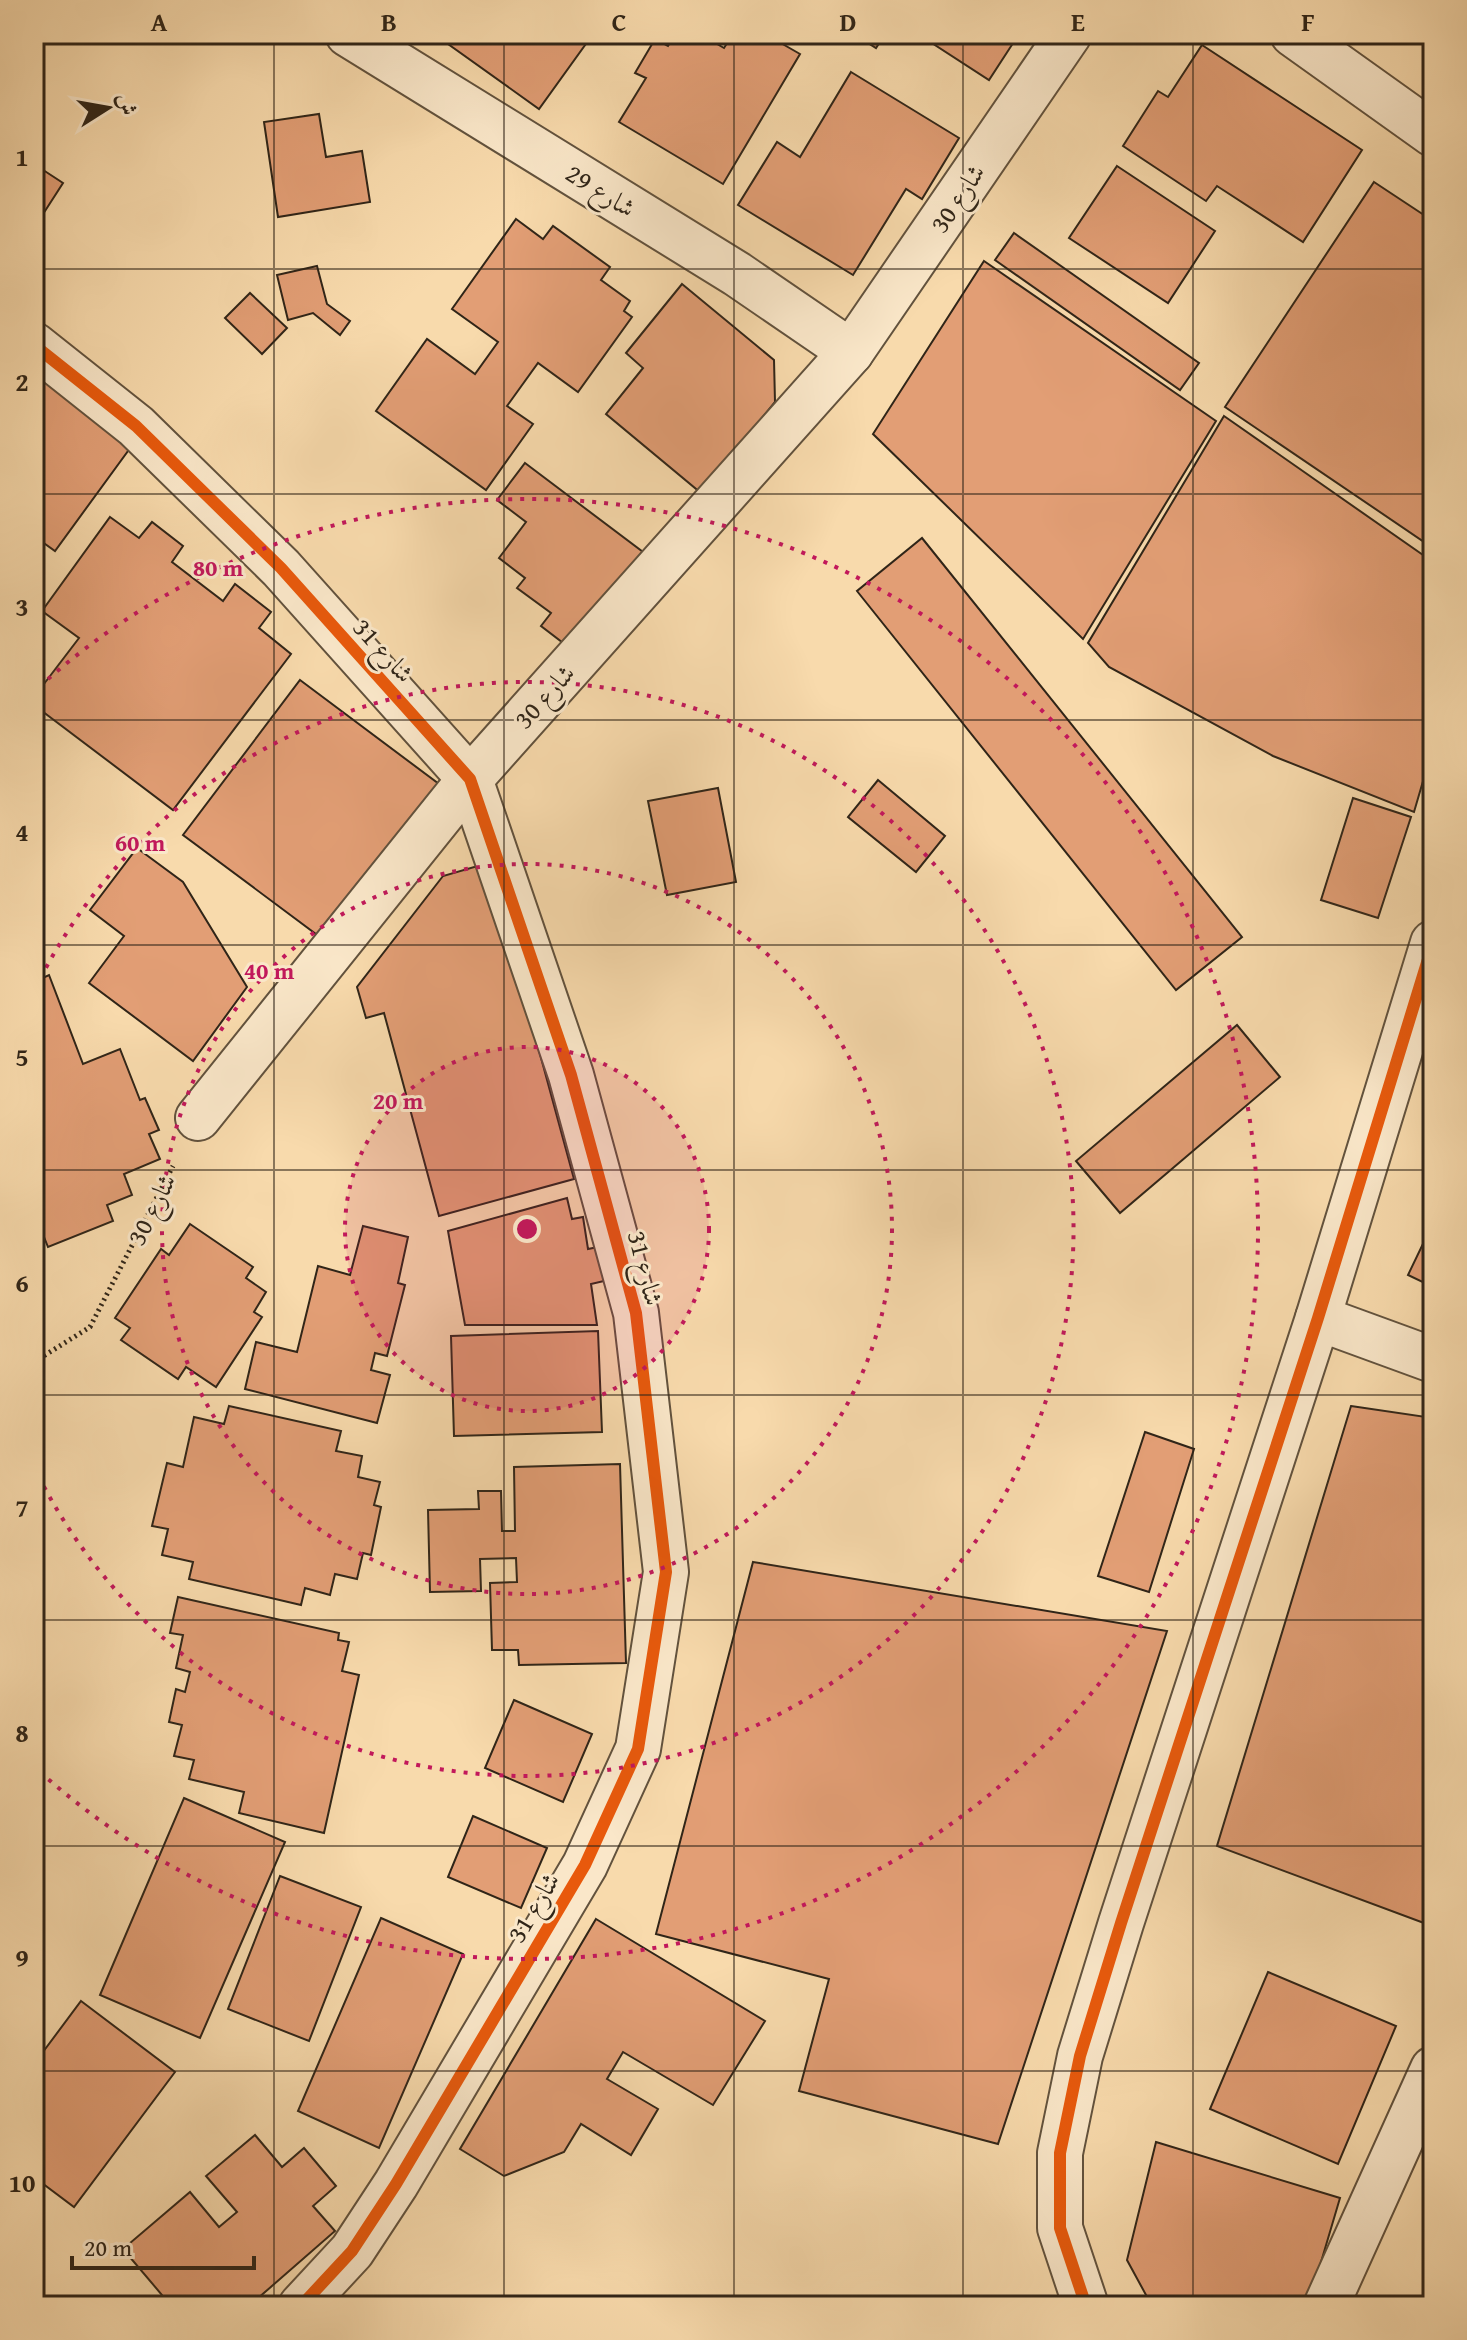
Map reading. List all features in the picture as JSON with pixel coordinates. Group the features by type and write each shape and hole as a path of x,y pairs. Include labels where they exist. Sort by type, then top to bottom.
{"street":[{"name":"شارع 29","path":"348,34 737,274 851,352"},
{"name":"شارع 30","path":"198,1118 470,779 851,352 1069,34"},
{"path":"1293,34 1433,134"},
{"name":"شارع 31","path":"34,345 136,426 281,568 470,779 571,1075 636,1313 666,1572 638,1749 585,1865 396,2184 352,2251 301,2306"},
{"path":"1086,2306 1060,2228 1060,2153 1080,2056 1318,1318 1433,943"},
{"path":"1318,1318 1433,1360"},
{"path":"1326,2306 1433,2069"}],"building":[{"path":"434,34 593,34 539,109"},
{"path":"675,34 700,34 724,48 733,34 765,34 800,54 723,184 619,122 646,78 635,73 655,39 668,46"},
{"path":"854,34 885,34 876,48"},
{"path":"918,34 1019,34 989,80"},
{"path":"1202,45 1362,150 1303,242 1217,186 1206,201 1123,146 1158,91 1168,97"},
{"path":"851,72 959,138 922,199 906,189 853,275 738,205 777,142 800,157"},
{"path":"319,114 326,157 362,151 370,202 278,217 264,122"},
{"path":"34,164 63,183 36,225 34,224"},
{"path":"1117,166 1215,231 1168,303 1069,238"},
{"path":"1374,182 1433,221 1433,548 1225,407"},
{"path":"516,219 543,239 553,226 610,267 601,280 630,301 624,311 632,317 578,392 538,363 507,406 533,424 486,490 376,411 427,339 475,374 498,342 452,309"},
{"path":"1014,233 1199,363 1180,390 995,260"},
{"path":"984,261 1216,421 1083,639 873,434"},
{"path":"317,266 327,304 350,321 340,335 313,313 288,320 277,275"},
{"path":"682,284 774,360 775,402 701,493 606,414 643,368 626,353"},
{"path":"250,293 287,328 262,354 225,318"},
{"path":"34,366 136,440 55,551 34,536"},
{"path":"1224,416 1433,562 1433,747 1414,812 1273,756 1109,667 1088,643"},
{"path":"525,463 647,555 575,652 541,626 551,613 517,588 525,578 499,558 526,522 497,500"},
{"path":"110,517 139,538 152,522 183,546 172,562 223,601 235,584 271,612 259,628 291,654 173,810 34,705 34,697 79,638 42,611"},
{"path":"922,538 1242,937 1176,990 857,591"},
{"path":"300,680 439,784 324,940 183,835"},
{"path":"878,780 945,836 916,872 848,817"},
{"path":"718,788 736,882 667,895 648,801"},
{"path":"1353,798 1411,817 1378,918 1321,900"},
{"path":"137,848 183,882 247,987 193,1061 89,983 124,936 90,910"},
{"path":"488,863 574,1179 439,1216 384,1013 366,1018 357,987 443,876"},
{"path":"49,975 83,1064 120,1049 140,1100 145,1098 159,1130 149,1134 160,1159 124,1174 132,1195 107,1205 113,1221 48,1247 34,1212 34,982"},
{"path":"1237,1025 1280,1077 1120,1213 1076,1161"},
{"path":"567,1198 572,1219 583,1217 588,1249 598,1247 604,1281 591,1284 597,1325 465,1325 448,1231"},
{"path":"1433,1223 1433,1287 1408,1275"},
{"path":"190,1224 253,1267 246,1278 266,1292 254,1312 262,1317 216,1387 186,1367 178,1379 121,1340 130,1328 115,1318 161,1249 169,1255"},
{"path":"363,1226 408,1237 398,1283 405,1285 387,1356 375,1353 371,1370 390,1375 377,1423 245,1389 256,1342 297,1352 318,1266 350,1275"},
{"path":"598,1331 602,1432 454,1436 451,1336"},
{"path":"229,1406 341,1431 336,1451 362,1456 358,1477 380,1482 374,1505 381,1507 371,1555 363,1553 357,1579 335,1574 330,1595 305,1588 301,1605 189,1579 193,1562 162,1555 168,1529 152,1526 167,1463 183,1467 194,1417 224,1424"},
{"path":"1351,1406 1433,1418 1432,1926 1217,1846"},
{"path":"1145,1432 1194,1449 1149,1592 1098,1576"},
{"path":"620,1464 626,1663 519,1665 518,1650 492,1650 490,1583 517,1582 516,1558 480,1559 481,1591 430,1592 428,1510 479,1509 478,1491 501,1491 502,1531 515,1531 514,1467"},
{"path":"753,1562 1167,1631 998,2144 799,2091 829,1979 656,1934"},
{"path":"178,1597 339,1633 338,1640 349,1642 342,1671 359,1675 324,1833 239,1813 244,1792 189,1779 194,1760 174,1756 182,1725 169,1722 176,1689 185,1692 190,1672 176,1668 183,1635 170,1633"},
{"path":"514,1700 592,1734 563,1802 485,1768"},
{"path":"184,1798 285,1842 200,2038 100,1995"},
{"path":"473,1816 547,1848 521,1908 448,1877"},
{"path":"280,1876 361,1907 309,2041 228,2009"},
{"path":"381,1918 463,1954 379,2148 298,2111"},
{"path":"596,1919 765,2021 713,2105 623,2052 607,2079 658,2109 631,2155 581,2124 564,2152 504,2176 460,2149"},
{"path":"1268,1972 1396,2026 1338,2164 1210,2109"},
{"path":"81,2001 175,2072 74,2207 34,2177 34,2064"},
{"path":"255,2135 282,2167 304,2148 336,2186 313,2206 335,2231 249,2306 155,2306 162,2295 123,2249 190,2192 219,2227 237,2212 206,2176"},
{"path":"1156,2142 1340,2198 1308,2306 1152,2306 1127,2260"}],"cycle path":[{"path":"34,345 136,426 281,568 470,779 571,1075 636,1313 666,1572 638,1749 585,1865 396,2184 352,2251 301,2306"},
{"path":"1086,2306 1060,2228 1060,2153 1080,2056 1318,1318 1433,943"}]}
